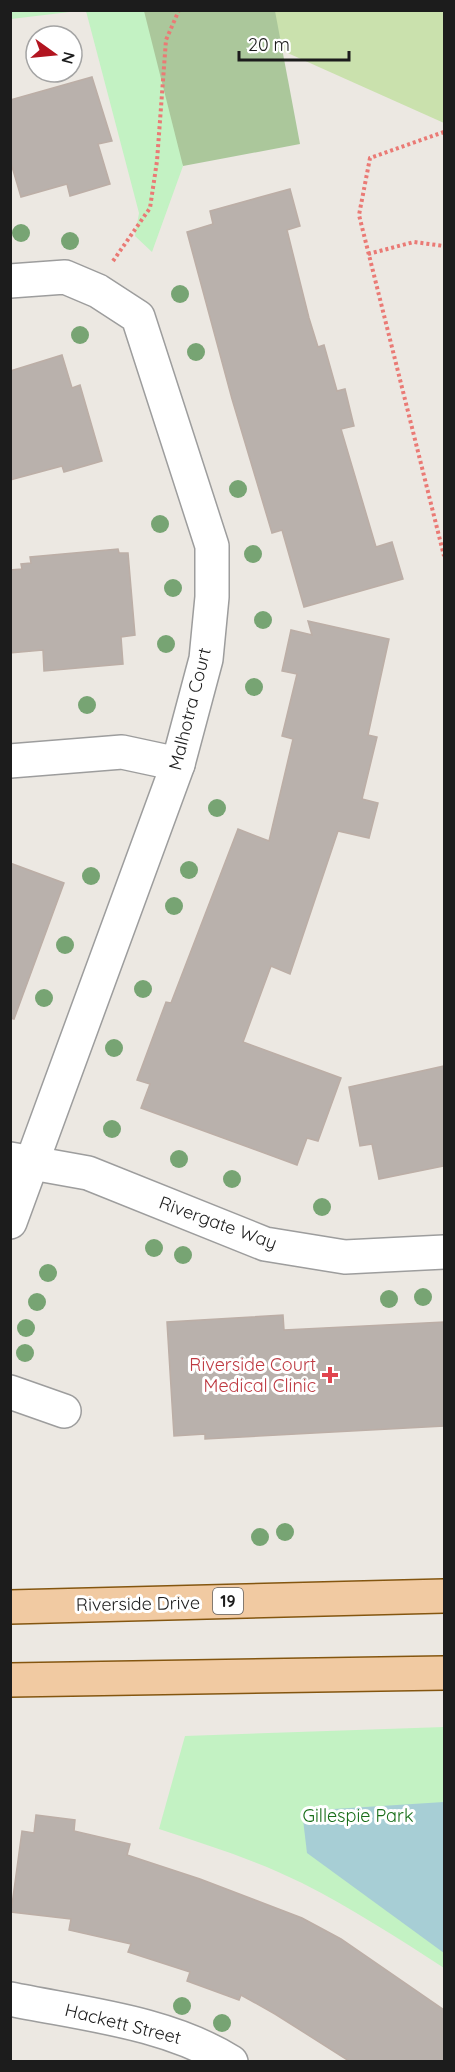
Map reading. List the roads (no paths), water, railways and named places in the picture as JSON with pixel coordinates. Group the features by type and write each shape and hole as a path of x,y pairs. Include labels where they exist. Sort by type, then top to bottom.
{"main road":[{"name":"Riverside Drive","path":"10,1607 444,1596"},
{"path":"10,1680 444,1673"}],"street":[{"name":"Malhotra Court","path":"10,281 65,277 93,289 138,318 212,546 212,597 206,659 178,764 21,1160 10,1222"},
{"path":"10,761 122,752 178,764"},
{"name":"Rivergate Way","path":"21,1160 88,1173 265,1244 345,1257 444,1252"},
{"path":"10,1392 64,1411"},
{"name":"Hackett Street","path":"10,2000 120,2021 204,2045 231,2061"}],"water":[{"path":"444,1802 444,1953 307,1853 302,1811"}],"place":[{"name":"Riverside Court Medical Clinic","path":"330,1375"}],"park label":[{"name":"Gillespie Park","path":"358,1816"}]}
